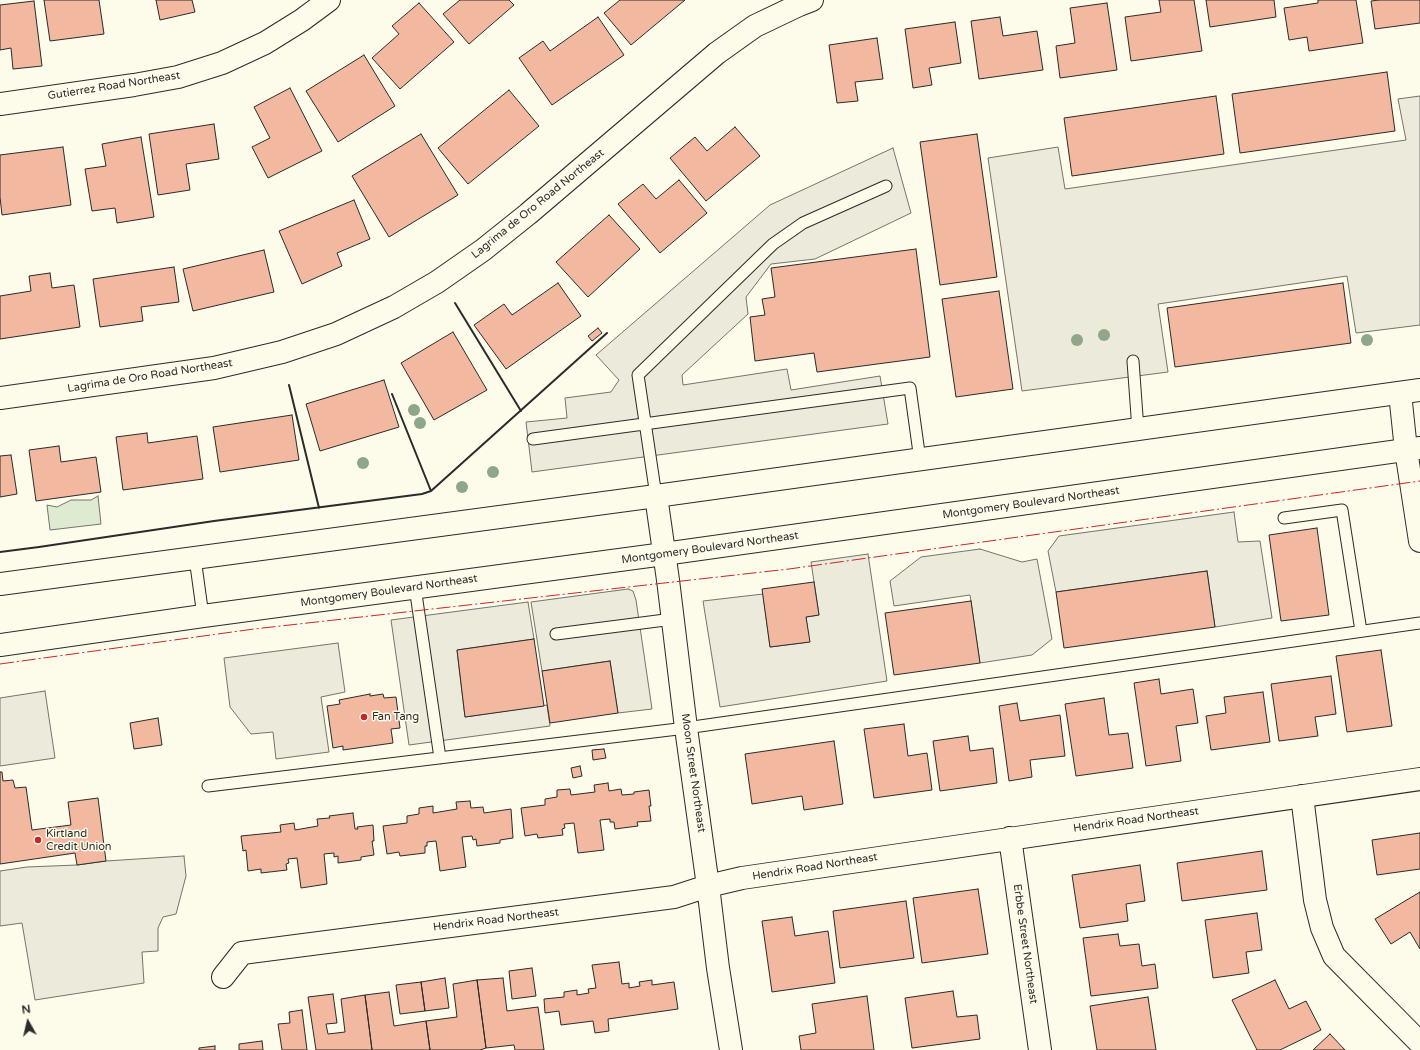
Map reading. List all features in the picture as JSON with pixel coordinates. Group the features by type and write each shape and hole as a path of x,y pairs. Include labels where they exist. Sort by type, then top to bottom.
{"street":[{"name":"Gutierrez Road Northeast","path":"0,104 134,85 178,77 222,63 265,43 302,20 329,0"},
{"name":"Lagrima de Oro Road Northeast","path":"0,398 214,368 282,352 336,334 394,307 437,282 483,250 528,214 717,53 755,26 812,0"},
{"path":"0,584 656,496 1410,392 1420,541"},
{"name":"Montgomery Boulevard Northeast","path":"0,645 1413,449"},
{"name":"Moon Street Northeast","path":"656,496 718,968 731,1050"},
{"name":"Hendrix Road Northeast","path":"223,977 242,953 674,897 708,886 742,878 1420,779"},
{"path":"1302,796 1315,900 1322,928 1334,956 1420,1043"},
{"name":"Erbbe Street Northeast","path":"1010,838 1040,1050"}],"lane":[{"path":"656,496 638,375 773,244 803,223 886,186"},
{"path":"1133,361 1138,430"},
{"path":"533,439 910,388 920,460"},
{"path":"1284,518 1342,510 1361,631"},
{"path":"195,558 203,616"},
{"path":"415,587 440,758"},
{"path":"556,634 673,618"},
{"path":"208,786 686,728 1420,623"}],"green space":[{"path":"98,496 101,524 50,530 47,505 57,507 71,500 91,500"}],"shaded area":[{"path":"1420,96 1420,325 1356,333 1347,276 1158,304 1168,372 1022,391 988,158 1058,147 1065,189 1406,140 1398,99"},
{"path":"893,148 911,213 815,259 771,264 746,297 748,314 682,375 683,385 787,369 791,390 880,376 888,424 532,472 526,422 567,418 565,398 611,392 619,380 596,355 770,205"},
{"path":"1234,512 1238,542 1260,541 1272,618 1215,627 1207,571 1056,592 1048,551 1059,536"},
{"path":"980,549 1022,562 1037,559 1052,639 1032,655 980,663 970,595 894,606 890,581 921,557"},
{"path":"868,554 887,681 720,707 703,601 763,594 770,647 809,642 806,617 819,615 811,562"},
{"path":"628,589 633,591 636,600 652,709 618,713 610,661 542,671 531,602"},
{"path":"528,602 534,639 457,650 465,717 547,705 550,726 409,745 391,620"},
{"path":"338,643 345,692 321,697 329,752 276,759 273,732 251,734 230,707 224,658"},
{"path":"45,691 55,758 0,766 0,698"},
{"path":"184,856 186,876 176,914 163,917 158,928 158,951 142,952 144,983 35,1000 22,923 0,926 0,871 27,867 77,865 106,861"}],"building":[{"path":"44,0 99,0 104,34 50,41"},
{"path":"156,0 192,0 195,12 160,20"},
{"path":"460,0 509,0 514,5 469,44 443,14"},
{"path":"620,0 685,0 631,45 604,13"},
{"path":"1159,0 1194,0 1202,51 1131,61 1125,17 1161,12"},
{"path":"1206,0 1274,0 1276,17 1210,27"},
{"path":"1318,0 1356,0 1363,43 1309,51 1307,37 1289,40 1284,8 1318,3"},
{"path":"1420,0 1420,23 1375,29 1371,1"},
{"path":"34,1 42,66 13,69 11,48 0,50 0,5"},
{"path":"419,3 454,42 400,89 372,58 399,34 392,26"},
{"path":"1107,3 1117,70 1060,78 1056,46 1075,43 1070,8"},
{"path":"598,17 624,55 552,105 519,58 543,41 550,51"},
{"path":"1000,17 1003,36 1037,31 1043,70 979,79 971,21"},
{"path":"955,22 961,63 929,68 932,85 913,88 905,29"},
{"path":"877,38 883,79 855,82 858,101 837,103 829,45"},
{"path":"364,55 395,106 338,142 306,91"},
{"path":"1387,72 1395,131 1240,153 1232,94"},
{"path":"290,88 322,151 268,178 252,147 270,138 254,107"},
{"path":"509,90 539,126 468,184 438,148"},
{"path":"1216,96 1224,154 1072,176 1064,118"},
{"path":"214,124 219,159 186,164 190,190 158,195 149,134"},
{"path":"735,127 760,156 706,201 670,158 695,137 707,151"},
{"path":"421,134 458,195 389,237 352,176"},
{"path":"977,134 997,277 940,285 920,142"},
{"path":"141,137 154,217 117,223 115,208 92,211 85,169 106,166 102,144"},
{"path":"63,147 71,205 2,215 0,197 0,155"},
{"path":"679,180 707,213 660,253 618,204 643,184 656,199"},
{"path":"354,200 370,239 337,253 342,266 302,284 279,231"},
{"path":"609,215 640,249 588,297 556,262"},
{"path":"916,249 930,357 817,372 814,353 755,361 750,317 765,315 762,299 775,297 771,268"},
{"path":"264,250 274,292 193,311 183,269"},
{"path":"174,267 179,302 141,307 143,321 100,327 93,279"},
{"path":"50,273 52,288 74,285 80,327 0,339 0,296 31,291 29,276"},
{"path":"558,283 581,316 506,369 474,325 504,304 512,315"},
{"path":"1343,283 1351,343 1175,367 1167,308"},
{"path":"999,291 1013,389 956,397 942,299"},
{"path":"598,328 602,333 592,341 588,336"},
{"path":"453,332 487,390 434,420 401,363"},
{"path":"384,380 399,427 320,451 306,404"},
{"path":"292,415 299,460 220,472 213,427"},
{"path":"147,433 148,443 197,436 203,479 123,490 116,437"},
{"path":"59,446 61,462 96,457 101,492 36,501 29,450"},
{"path":"11,455 17,494 0,497 0,456"},
{"path":"1317,528 1329,615 1281,621 1269,535"},
{"path":"1207,571 1215,627 1064,648 1056,592"},
{"path":"814,582 819,615 806,617 810,642 770,647 762,589"},
{"path":"971,601 980,663 894,675 885,613"},
{"path":"534,639 544,706 465,717 457,650"},
{"path":"1381,650 1392,726 1347,732 1336,656"},
{"path":"610,661 618,713 550,723 542,671"},
{"path":"1331,676 1336,714 1315,717 1318,736 1279,741 1271,684"},
{"path":"1159,679 1161,694 1193,689 1198,723 1176,726 1181,761 1146,766 1134,683"},
{"path":"1263,692 1270,742 1211,750 1206,716 1226,713 1224,697"},
{"name":"Fan Tang","path":"370,694 370,696 383,694 384,698 396,697 400,728 391,729 393,743 343,750 343,746 333,748 327,706 340,704 339,700"},
{"path":"1104,698 1109,735 1128,733 1133,768 1076,776 1065,704"},
{"path":"1017,703 1020,721 1060,715 1065,756 1030,760 1032,777 1009,781 999,706"},
{"path":"158,718 162,745 134,749 130,723"},
{"path":"904,724 908,756 927,753 932,790 874,798 864,729"},
{"path":"968,736 970,751 993,748 997,783 940,791 933,741"},
{"path":"834,741 843,804 804,810 802,796 752,804 745,754"},
{"path":"604,749 606,758 593,760 592,750"},
{"path":"580,766 582,776 573,778 571,768"},
{"path":"0,772 2,772 3,781 13,780 15,788 26,787 32,830 71,825 68,802 98,798 106,861 77,865 75,853 0,864"},
{"path":"608,783 609,791 621,789 622,795 634,794 634,792 649,790 651,821 637,822 638,826 615,829 614,822 610,822 610,819 600,820 604,850 578,853 574,823 564,824 565,828 562,829 563,835 538,838 537,834 525,836 521,808 545,805 545,799 557,797 557,790 570,789 571,795 595,792 594,785"},
{"path":"470,801 471,808 483,807 484,813 511,809 513,838 500,840 500,843 477,846 476,839 473,840 472,836 462,837 466,867 440,871 436,841 427,842 427,846 425,846 425,853 400,856 399,852 387,854 383,826 407,823 407,816 419,814 419,808 433,806 433,813 457,809 456,802"},
{"path":"353,813 355,829 358,829 357,827 373,825 374,841 372,841 374,855 361,857 361,860 338,863 338,856 334,857 334,853 324,854 327,884 301,888 297,858 288,859 289,863 286,864 287,870 261,873 261,869 248,871 246,850 243,851 241,836 281,832 280,825 294,823 295,830 318,826 317,819"},
{"path":"1420,833 1420,869 1377,875 1372,840"},
{"path":"1262,851 1267,890 1182,901 1177,863"},
{"path":"1140,865 1145,901 1126,904 1128,921 1080,928 1072,875"},
{"path":"978,889 988,954 922,963 913,898"},
{"path":"1420,892 1420,949 1410,932 1391,944 1375,919"},
{"path":"906,901 914,958 840,968 833,911"},
{"path":"1257,913 1262,950 1246,952 1249,973 1213,978 1205,920"},
{"path":"792,917 795,936 828,931 835,983 772,992 762,921"},
{"path":"1118,934 1120,946 1139,944 1142,966 1155,964 1158,988 1091,996 1083,938"},
{"path":"619,962 622,984 629,983 629,988 640,986 639,982 652,980 652,985 674,982 678,1009 608,1019 609,1031 595,1033 593,1021 561,1025 559,1011 545,1013 544,999 564,997 564,992 577,990 577,995 589,993 588,989 596,988 592,965"},
{"path":"532,968 536,996 512,999 509,971"},
{"path":"445,978 449,1008 425,1011 421,982"},
{"path":"503,978 507,1011 538,1007 544,1050 515,1050 514,1045 486,1048 477,980"},
{"path":"477,980 486,1048 480,1050 430,1050 426,1021 457,1017 453,984"},
{"path":"1275,980 1289,1009 1306,1001 1321,1030 1280,1050 1257,1050 1232,1000"},
{"path":"421,982 425,1011 400,1014 396,985"},
{"path":"953,991 957,1017 977,1015 980,1039 912,1048 905,998"},
{"path":"389,992 394,1026 426,1021 430,1050 372,1050 365,995"},
{"path":"333,994 337,1023 326,1024 328,1034 345,1032 341,999 365,995 372,1050 316,1050 308,997"},
{"path":"867,996 874,1050 801,1050 799,1036 816,1033 812,1004"},
{"path":"1148,997 1156,1050 1097,1050 1090,1006"},
{"path":"302,1010 307,1050 282,1050 278,1024 290,1023 289,1012"},
{"path":"1330,1034 1345,1050 1313,1050"},
{"path":"262,1041 263,1050 239,1050 239,1044"},
{"path":"215,1046 215,1050 199,1050 199,1048"}],"wall":[{"path":"455,303 521,411"},
{"path":"0,552 214,521 422,494 431,491 607,333"},
{"path":"289,385 319,508"},
{"path":"392,394 431,491"}],"power":[{"path":"0,664 254,629 789,569 1420,481"}],"place":[{"name":"Fan Tang","path":"364,717"},
{"name":"Kirtland Credit Union","path":"38,840"}]}
